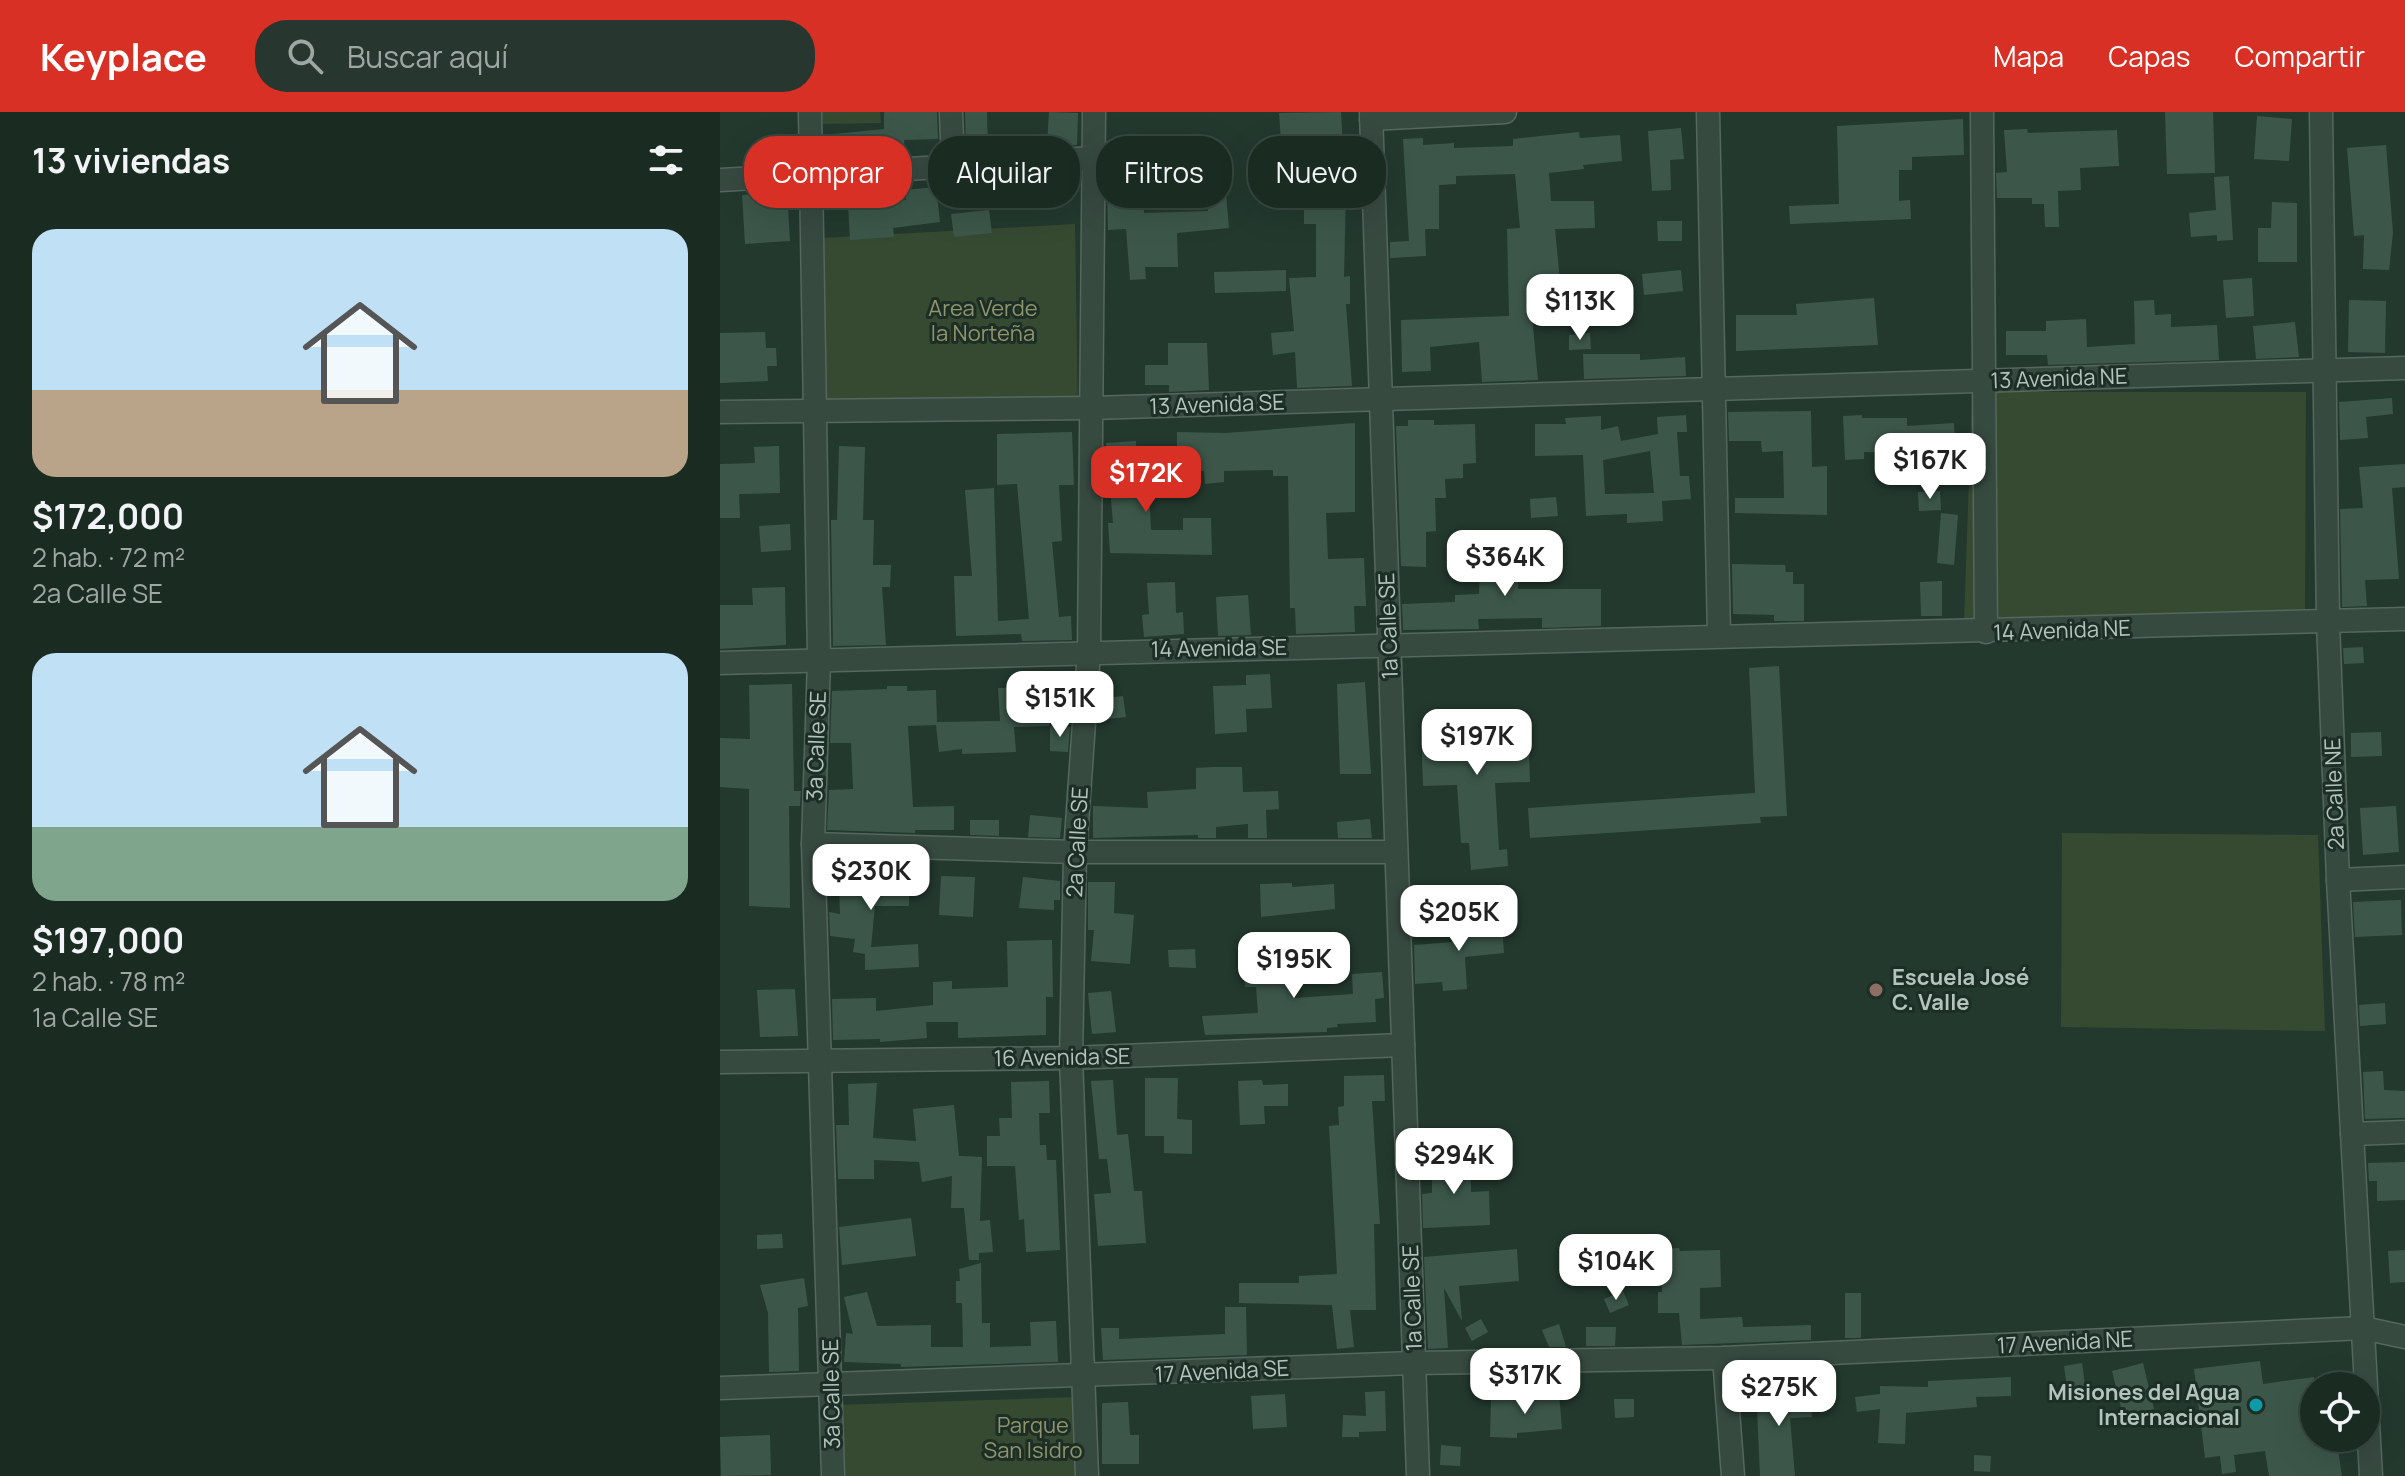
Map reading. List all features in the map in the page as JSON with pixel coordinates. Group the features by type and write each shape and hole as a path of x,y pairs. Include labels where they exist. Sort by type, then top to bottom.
{"street":[{"name":"3a Calle SE","path":"810,112 810,136"},
{"path":"951,112 952,136"},
{"name":"2a Calle SE","path":"1087,1476 1071,1058 1075,852 1089,651 1094,112"},
{"path":"1371,116 1505,112"},
{"path":"1708,112 1719,636"},
{"path":"1982,112 1986,632"},
{"name":"2a Calle NE","path":"2321,112 2328,622 2338,880 2371,1476"},
{"name":"1a Calle SE","path":"1371,116 1418,1476"},
{"path":"1080,159 1093,158"},
{"path":"720,180 744,178"},
{"name":"3a Calle SE","path":"811,208 819,660 813,844 833,1476"},
{"name":"13 Avenida NE","path":"1714,388 2405,368"},
{"name":"13 Avenida SE","path":"720,412 1092,408 1714,388"},
{"name":"14 Avenida NE","path":"1719,636 1986,632 2405,619"},
{"name":"14 Avenida SE","path":"720,663 1719,636"},
{"path":"813,844 1075,852 1396,852"},
{"path":"2338,880 2405,877"},
{"name":"16 Avenida SE","path":"720,1062 1071,1058 1403,1045"},
{"path":"2352,1134 2405,1132"},
{"name":"17 Avenida NE","path":"1724,1358 2363,1328 2405,1337"},
{"path":"1724,1358 1733,1476"},
{"name":"17 Avenida SE","path":"720,1388 1414,1363 1724,1358"}],"green space":[{"path":"821,112 880,112 881,123 821,124"},
{"name":"Area Verde la Norteña","path":"1075,224 1078,411 818,415 820,238"},
{"path":"1972,392 2306,392 2305,613 1964,621"},
{"path":"2062,833 2318,835 2325,1031 2061,1027"},
{"name":"Parque San Isidro","path":"1074,1397 1077,1476 838,1476 836,1405"}],"building":[{"path":"884,112 937,112 938,136 928,136 928,139 912,140 912,136 824,135 884,129"},
{"path":"965,112 987,112 988,136 966,136"},
{"path":"1049,112 1078,113 1077,136 1048,136"},
{"path":"1341,112 1342,136 1281,136 1279,113"},
{"path":"2165,112 2213,112 2215,173 2167,174"},
{"path":"2257,116 2292,119 2289,161 2254,159"},
{"path":"1963,119 1964,155 1912,157 1912,170 1899,170 1899,201 1910,200 1911,219 1790,224 1789,206 1839,204 1837,126"},
{"path":"1681,128 1684,159 1670,160 1671,190 1652,191 1648,131"},
{"path":"2027,129 2028,133 2117,130 2119,166 2080,168 2081,190 2058,191 2059,227 2045,227 2044,204 2032,204 2032,198 1997,198 1996,173 2007,172 2004,130"},
{"path":"1579,132 1580,138 1620,135 1622,161 1549,173 1551,201 1594,201 1595,228 1555,229 1560,281 1529,284 1538,380 1482,382 1479,342 1430,347 1431,371 1402,372 1401,320 1509,316 1507,229 1520,228 1515,174 1456,176 1456,184 1439,185 1439,229 1425,229 1426,256 1390,258 1390,242 1409,241 1403,139 1423,138 1423,145 1454,143 1454,148 1513,146 1513,139"},
{"path":"2386,145 2393,233 2389,270 2363,269 2364,235 2354,236 2347,148"},
{"path":"2229,176 2233,240 2217,241 2217,235 2191,237 2189,213 2216,210 2214,177"},
{"path":"928,188 928,208 938,208 940,222 893,228 894,237 850,240 848,208 912,208 912,189"},
{"path":"742,195 744,208 788,208 790,241 745,244"},
{"path":"2272,202 2297,203 2297,262 2258,262 2258,228 2271,228"},
{"path":"1107,208 1144,208 1144,213 1208,211 1208,208 1227,208 1229,228 1177,233 1178,267 1145,267 1146,279 1130,280 1126,229 1108,230"},
{"path":"1304,208 1346,208 1344,277 1350,276 1350,304 1346,304 1352,386 1297,388 1295,352 1273,355 1271,333 1294,331 1289,278 1316,277 1316,224 1304,224"},
{"path":"989,210 992,233 954,237 951,214"},
{"path":"1657,221 1682,221 1682,241 1658,241"},
{"path":"1286,270 1286,291 1215,293 1214,272"},
{"path":"1681,270 1683,291 1644,295 1642,274"},
{"path":"2252,278 2254,316 2226,318 2223,280"},
{"path":"1874,298 1878,345 1736,351 1736,315 1797,315 1796,304"},
{"path":"2154,300 2155,315 2171,314 2171,327 2217,325 2219,360 2048,365 2047,355 2006,355 2006,331 2046,331 2046,321 2086,319 2087,347 2135,344 2134,301"},
{"path":"2349,300 2386,301 2385,353 2348,352"},
{"path":"2295,322 2299,357 2256,359 2253,326"},
{"path":"765,332 766,348 776,348 777,366 767,366 768,381 720,383 720,333"},
{"path":"1590,333 1591,349 1569,350 1569,335"},
{"path":"1168,343 1207,343 1209,390 1169,392 1169,385 1145,385 1145,365 1168,365"},
{"path":"1583,354 1640,354 1640,360 1685,357 1686,376 1584,379"},
{"path":"2392,398 2393,414 2366,417 2368,438 2340,440 2339,402"},
{"path":"1811,411 1812,467 1827,466 1827,515 1735,513 1735,498 1784,498 1783,451 1762,452 1761,441 1729,441 1728,412"},
{"path":"1686,415 1687,432 1677,432 1680,476 1689,476 1691,499 1662,501 1663,521 1627,523 1627,514 1586,516 1583,455 1535,456 1535,424 1566,424 1565,418 1601,416 1601,430 1618,426 1621,441 1658,434 1657,417","holes":["1650,451 1654,493 1605,494 1603,460"]},
{"path":"1862,415 1862,418 1907,418 1907,426 1954,423 1955,443 1949,443 1950,455 1864,452 1864,459 1845,460 1843,416"},
{"path":"1408,420 1434,420 1434,425 1475,424 1476,463 1463,464 1463,478 1445,479 1446,498 1435,498 1436,531 1426,532 1426,567 1401,566 1396,426 1408,426"},
{"path":"1355,423 1355,512 1326,513 1328,559 1364,558 1366,606 1354,606 1355,632 1296,634 1295,608 1290,608 1288,476 1273,476 1273,470 1224,471 1224,482 1205,484 1204,471 1177,471 1177,432 1226,433"},
{"path":"1072,432 1074,485 1059,485 1062,541 1052,542 1059,617 1071,616 1072,640 1022,641 1021,634 956,636 954,576 972,576 965,490 994,488 998,621 1029,619 1017,484 997,485 997,434"},
{"path":"1136,441 1137,488 1149,488 1151,530 1183,530 1183,518 1211,518 1212,555 1110,553 1108,523 1113,523 1106,443"},
{"path":"779,446 780,493 739,494 740,518 720,518 720,464 755,463 754,447"},
{"path":"839,446 865,447 863,520 874,520 873,565 891,565 890,587 882,587 886,645 833,646 831,520 837,520"},
{"path":"2405,464 2405,487 2392,488 2399,579 2365,580 2367,606 2342,607 2340,509 2363,508 2359,467"},
{"path":"1940,491 1941,510 1919,511 1918,492"},
{"path":"1556,497 1558,516 1531,518 1530,499"},
{"path":"1941,513 1958,515 1954,565 1937,563"},
{"path":"790,524 791,550 761,552 759,526"},
{"path":"1481,530 1510,530 1510,574 1518,574 1518,589 1601,589 1601,626 1542,628 1542,618 1478,619 1479,629 1403,630 1402,604 1455,602 1455,595 1479,594"},
{"path":"1732,564 1785,565 1786,572 1793,572 1793,584 1804,584 1804,621 1774,621 1774,615 1733,614"},
{"path":"1942,581 1942,616 1921,616 1920,582"},
{"path":"1175,582 1176,613 1183,612 1184,634 1144,637 1142,615 1149,614 1147,583"},
{"path":"785,587 786,645 720,649 720,605 753,605 752,588"},
{"path":"1248,595 1251,635 1218,636 1216,597"},
{"path":"2363,647 2364,663 2344,664 2343,648"},
{"path":"1779,666 1787,816 1760,817 1761,823 1530,838 1528,808 1755,793 1749,668"},
{"path":"1270,674 1272,708 1246,709 1247,732 1215,734 1213,686 1246,685 1246,675"},
{"path":"1365,682 1371,774 1340,774 1337,684"},
{"path":"792,684 794,791 801,791 800,806 789,806 790,908 749,906 749,789 720,787 720,738 750,739 749,685"},
{"path":"887,686 907,686 907,691 936,690 937,722 1000,721 998,688 1049,687 1050,726 1014,727 1016,752 962,754 962,749 939,752 936,725 908,726 913,807 954,806 954,830 915,830 915,833 827,830 829,790 853,789 851,743 830,743 832,691 887,689"},
{"path":"1123,696 1126,717 1108,719 1105,698"},
{"path":"1528,722 1530,782 1495,783 1499,850 1507,849 1508,866 1471,870 1469,843 1461,843 1457,785 1423,786 1421,726"},
{"path":"1050,726 1070,727 1068,752 1050,751"},
{"path":"2381,732 2382,756 2351,757 2351,733"},
{"path":"1242,767 1243,792 1278,791 1279,809 1266,810 1267,838 1248,838 1248,824 1216,827 1216,838 1198,838 1198,835 1093,838 1093,806 1148,808 1147,792 1196,789 1196,768"},
{"path":"2396,806 2399,852 2363,855 2360,808"},
{"path":"1030,815 1062,818 1060,838 1028,837"},
{"path":"1370,819 1372,838 1338,838 1337,822"},
{"path":"970,820 999,820 999,836 970,835"},
{"path":"838,859 868,860 868,868 909,868 909,906 875,906 871,947 918,944 919,967 865,970 865,954 853,952 855,939 830,936 829,912 840,914"},
{"path":"941,876 975,877 973,917 939,915"},
{"path":"1023,877 1060,881 1060,900 1054,900 1054,910 1019,908"},
{"path":"1088,882 1115,882 1114,913 1134,915 1130,964 1091,961 1094,930 1088,930"},
{"path":"1292,883 1292,887 1334,884 1335,909 1261,917 1260,884"},
{"path":"2401,900 2402,935 2355,937 2353,902"},
{"path":"1501,913 1504,953 1465,957 1467,989 1443,991 1442,982 1415,984 1414,945 1466,941 1464,916"},
{"path":"1052,940 1053,997 1046,997 1046,1035 958,1038 958,1022 926,1022 927,1038 880,1042 880,1039 833,1040 832,999 876,998 876,1011 933,1005 933,982 952,981 952,989 1008,987 1007,941"},
{"path":"1287,943 1295,998 1353,994 1352,974 1382,972 1384,998 1375,999 1376,1022 1337,1024 1338,1027 1327,1028 1327,1032 1205,1035 1202,1016 1258,1013 1256,987 1245,987 1242,947"},
{"path":"1195,949 1196,968 1169,967 1168,950"},
{"path":"795,989 798,1036 760,1037 757,990"},
{"path":"1111,991 1116,1032 1092,1034 1088,993"},
{"path":"2385,1003 2386,1024 2360,1026 2359,1005"},
{"path":"2383,1071 2384,1090 2405,1091 2405,1118 2365,1119 2363,1072"},
{"path":"1384,1075 1385,1101 1372,1101 1380,1224 1374,1224 1376,1310 1350,1310 1354,1347 1337,1349 1332,1305 1239,1303 1239,1283 1299,1283 1299,1276 1337,1274 1329,1126 1339,1125 1338,1107 1344,1106 1344,1076"},
{"path":"1145,1078 1178,1078 1177,1119 1192,1120 1192,1154 1164,1153 1164,1136 1145,1136"},
{"path":"1113,1080 1117,1135 1128,1134 1134,1191 1142,1191 1146,1243 1098,1246 1094,1194 1111,1193 1107,1159 1099,1159 1091,1081"},
{"path":"1262,1080 1263,1085 1288,1084 1288,1106 1264,1106 1265,1124 1240,1125 1238,1081"},
{"path":"1049,1081 1050,1113 1039,1113 1040,1145 1046,1145 1047,1160 1056,1160 1060,1250 1026,1252 1024,1219 1019,1220 1015,1166 987,1166 987,1136 1000,1136 999,1118 1012,1118 1011,1082"},
{"path":"877,1083 873,1138 916,1141 913,1109 954,1105 959,1156 982,1157 980,1221 990,1220 993,1252 979,1253 979,1260 969,1260 964,1208 951,1208 952,1176 922,1182 919,1162 874,1160 874,1179 838,1179 836,1125 849,1125 848,1084"},
{"path":"1432,1156 1471,1156 1471,1192 1489,1191 1490,1225 1423,1228 1422,1194 1432,1193"},
{"path":"2405,1162 2405,1200 2377,1201 2377,1181 2369,1181 2368,1163"},
{"path":"911,1218 916,1256 842,1265 839,1227"},
{"path":"782,1234 783,1248 757,1249 757,1235"},
{"path":"1679,1248 1680,1251 1720,1250 1721,1287 1700,1288 1700,1319 1742,1317 1743,1327 1811,1325 1811,1340 1682,1345 1679,1313 1658,1313 1658,1292 1662,1292 1659,1249"},
{"path":"1517,1249 1519,1281 1459,1286 1462,1321 1444,1288 1448,1348 1428,1349 1424,1257"},
{"path":"2405,1250 2405,1282 2390,1283 2388,1251"},
{"path":"981,1263 982,1323 990,1323 990,1347 1031,1346 1030,1322 1056,1321 1058,1362 901,1367 901,1364 844,1362 846,1333 853,1334 844,1297 867,1292 877,1326 931,1325 931,1347 963,1347 962,1303 956,1303 956,1281 960,1281 959,1269"},
{"path":"804,1278 808,1306 798,1308 799,1371 769,1372 768,1313 760,1285"},
{"path":"1623,1291 1629,1305 1610,1313 1604,1299"},
{"path":"1845,1293 1861,1293 1861,1338 1845,1338"},
{"path":"1225,1307 1246,1307 1247,1355 1103,1360 1101,1328 1119,1328 1119,1339 1225,1334"},
{"path":"1481,1319 1488,1332 1472,1341 1465,1328"},
{"path":"1559,1324 1566,1347 1549,1347 1542,1330"},
{"path":"1586,1327 1616,1327 1615,1346 1586,1346"},
{"name":"Misiones del Agua Internacional","path":"2260,1361 2263,1384 2300,1379 2300,1452 2338,1452 2342,1476 2269,1476 2265,1451 2234,1455 2236,1472 2222,1474 2220,1456 2205,1458 2194,1369"},
{"path":"2082,1363 2086,1392 2068,1394 2064,1366"},
{"path":"2143,1363 2154,1409 2123,1416 2112,1371"},
{"path":"2011,1377 2011,1396 1976,1397 1977,1407 1906,1413 1905,1444 1878,1443 1880,1409 1857,1412 1855,1397 1880,1394 1880,1386 1928,1387 1928,1381"},
{"path":"1756,1387 1779,1388 1779,1392 1810,1390 1812,1417 1790,1418 1795,1476 1760,1476"},
{"path":"1385,1391 1386,1431 1359,1432 1359,1437 1342,1437 1343,1415 1366,1416 1365,1392"},
{"path":"1559,1393 1562,1429 1517,1433 1517,1438 1490,1437 1491,1398 1519,1399"},
{"path":"1285,1394 1287,1427 1253,1429 1251,1396"},
{"path":"1614,1399 1634,1399 1634,1417 1615,1418"},
{"path":"1128,1402 1130,1435 1139,1435 1139,1464 1102,1464 1102,1403"},
{"path":"770,1435 771,1475 721,1476 720,1437"},
{"path":"1441,1445 1461,1447 1460,1466 1440,1465"},
{"path":"1974,1455 1991,1456 1990,1472 1974,1471"}],"place":[{"name":"Escuela José C. Valle","path":"1876,990"},
{"name":"Misiones del Agua Internacional","path":"2256,1405"}]}
